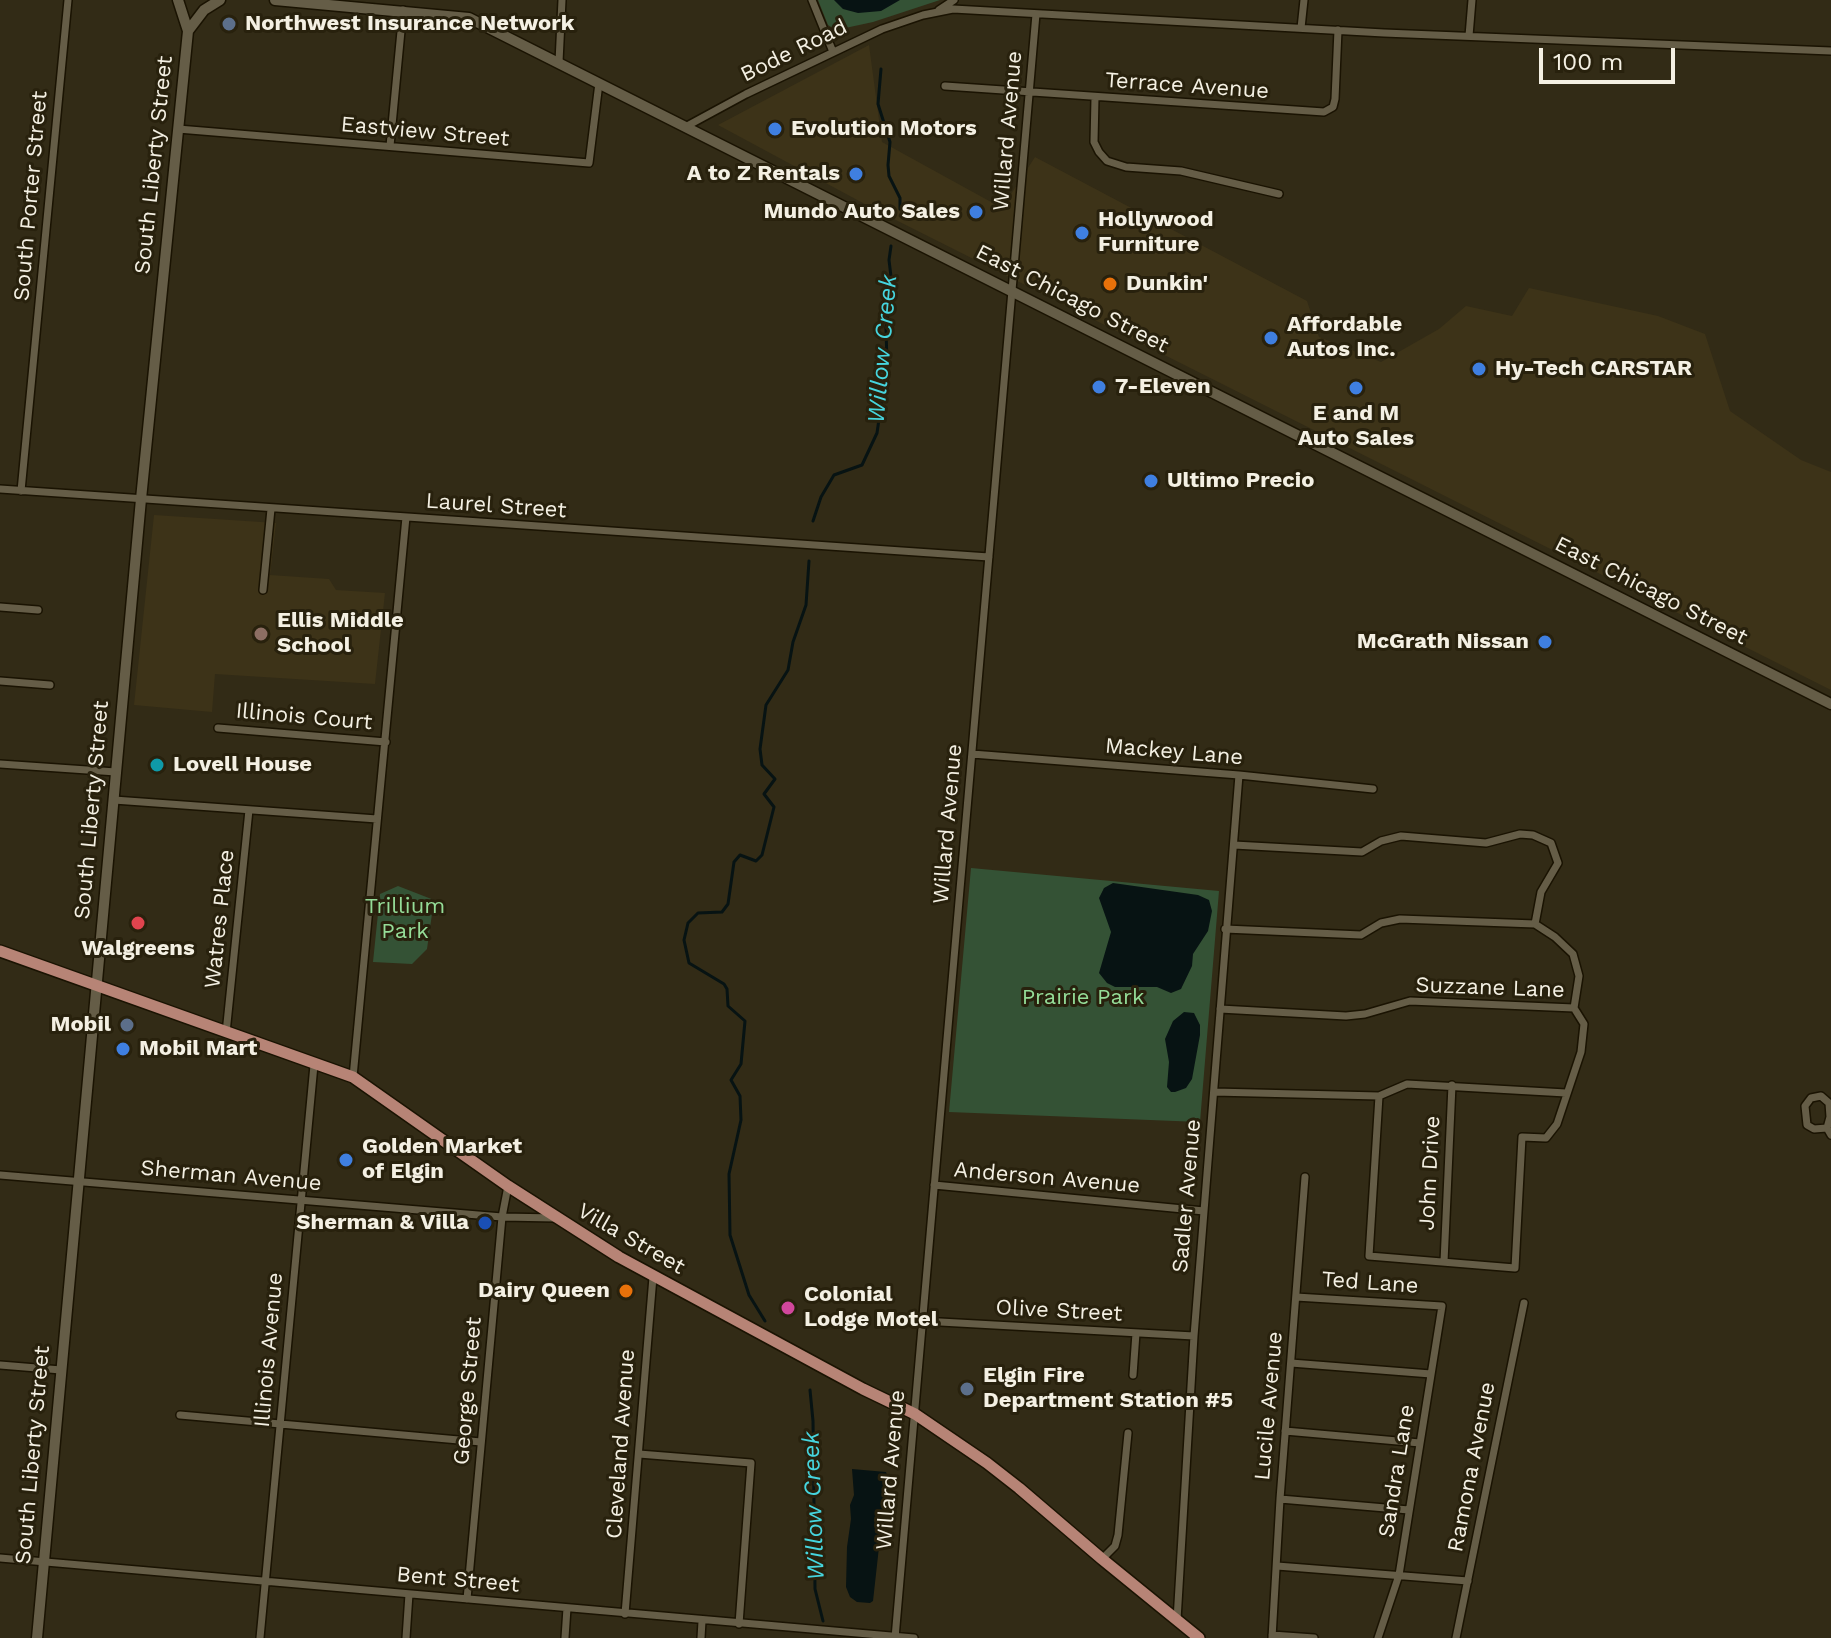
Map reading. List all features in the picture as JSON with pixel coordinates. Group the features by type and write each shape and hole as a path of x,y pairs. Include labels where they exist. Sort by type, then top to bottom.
{"main road":[{"path":"178,0 188,31"},
{"name":"South Liberty Street","path":"37,1638 141,499 188,31 204,10 220,0"},
{"name":"East Chicago Street","path":"275,0 465,16 1831,704"},
{"name":"Villa Street","path":"0,951 353,1077 508,1186 653,1277 915,1414 987,1463 1199,1638"}],"street":[{"name":"South Porter Street","path":"21,491 68,0"},
{"path":"559,62 562,0"},
{"path":"812,0 833,52"},
{"path":"937,11 954,0"},
{"path":"1301,28 1304,0"},
{"path":"1469,36 1472,0"},
{"name":"Bode Road","path":"687,126 892,25 937,11 962,9 1338,30 1831,51"},
{"path":"390,146 403,10"},
{"name":"Willard Avenue","path":"895,1637 1036,14"},
{"name":"Terrace Avenue","path":"945,86 1317,112 1331,109 1335,99 1338,30"},
{"name":"Eastview Street","path":"178,129 589,163 599,83"},
{"path":"1095,98 1094,142 1107,161 1126,167 1181,171 1279,194"},
{"name":"Laurel Street","path":"0,489 989,557"},
{"path":"263,590 271,509"},
{"path":"353,1077 406,517"},
{"path":"0,607 38,610"},
{"path":"0,681 50,685"},
{"name":"Illinois Court","path":"218,728 386,742"},
{"name":"Mackey Lane","path":"972,754 1373,789"},
{"path":"0,764 116,772"},
{"name":"Sadler Avenue","path":"1177,1620 1194,1336 1239,775"},
{"path":"114,800 377,819"},
{"name":"Watres Place","path":"226,1033 249,810"},
{"path":"1234,845 1362,852 1381,841 1401,836 1486,843 1520,834 1533,835 1551,843 1558,863 1541,892 1535,924"},
{"path":"1225,929 1361,935 1381,923 1400,919 1535,924 1573,954 1579,976 1574,1008"},
{"name":"Suzzane Lane","path":"1220,1009 1346,1016 1410,1001 1574,1008 1584,1024 1581,1052 1557,1124 1546,1138 1522,1137 1515,1268 1444,1262"},
{"name":"Illinois Avenue","path":"260,1638 314,1065"},
{"path":"1214,1092 1379,1096 1407,1084 1566,1093"},
{"name":"John Drive","path":"1444,1262 1452,1085"},
{"path":"1379,1096 1369,1256 1444,1262"},
{"path":"1821,1096 1829,1103 1829,1132 1807,1125 1805,1106 1811,1098 1821,1096"},
{"name":"Sherman Avenue","path":"0,1175 502,1217 556,1218"},
{"name":"Lucile Avenue","path":"1272,1637 1305,1177"},
{"name":"Anderson Avenue","path":"934,1185 1204,1211"},
{"name":"George Street","path":"467,1599 502,1217 508,1186"},
{"name":"Cleveland Avenue","path":"625,1614 653,1277"},
{"name":"Ted Lane","path":"1296,1297 1442,1306"},
{"name":"Ramona Avenue","path":"1456,1638 1524,1303"},
{"name":"Sandra Lane","path":"1378,1638 1399,1575 1442,1306"},
{"name":"Olive Street","path":"922,1321 1194,1336"},
{"path":"1133,1375 1136,1333"},
{"path":"1291,1363 1431,1374"},
{"path":"0,1365 61,1370"},
{"path":"180,1415 481,1442"},
{"path":"1285,1431 1420,1443"},
{"path":"1102,1559 1115,1546 1118,1535 1128,1433"},
{"path":"639,1454 751,1463 739,1624"},
{"path":"1280,1499 1409,1510"},
{"name":"Bent Street","path":"0,1558 914,1638"},
{"path":"1277,1566 1468,1581"},
{"path":"406,1638 409,1594"},
{"path":"565,1638 567,1608"},
{"path":"701,1638 702,1621"},
{"path":"1272,1637 1314,1638"}],"shaded area":[{"path":"834,0 900,0 881,11 858,13 843,9"},
{"path":"869,45 882,142 1002,208 1035,157 1307,301 1319,337 1381,362 1439,329 1466,306 1512,316 1529,288 1658,316 1705,334 1730,411 1801,460 1831,472 1831,690 874,209 718,125"},
{"name":"Ellis Middle School","path":"154,515 276,523 270,575 329,579 336,590 385,593 375,684 215,674 212,712 134,705"},
{"path":"1113,883 1198,895 1209,900 1212,911 1208,931 1193,954 1192,966 1181,989 1171,993 1157,987 1115,987 1099,973 1111,932 1099,898 1104,888"},
{"path":"1184,1012 1194,1013 1200,1025 1200,1035 1192,1079 1186,1088 1171,1092 1167,1087 1169,1062 1165,1039 1173,1021"},
{"path":"852,1469 886,1472 887,1475 873,1601 870,1603 857,1602 850,1597 846,1587 850,1505 854,1495"}],"green space":[{"path":"818,0 940,0 873,22 836,30 828,25"},
{"name":"Prairie Park","path":"971,868 1219,891 1200,1122 949,1112"},
{"name":"Trillium Park","path":"398,886 434,900 427,949 412,964 373,962 380,894"}],"waterway":[{"name":"Willow Creek","path":"881,69 878,104 890,142 889,176 900,198 900,209"},
{"name":"Willow Creek","path":"813,521 821,497 834,475 862,465 877,433 887,364 891,246"},
{"name":"Willow Creek","path":"765,1321 749,1295 730,1235 729,1174 741,1120 740,1096 731,1080 741,1064 745,1021 728,1006 724,984 689,963 684,940 688,923 698,913 722,912 728,904 734,862 740,855 756,861 762,855 774,807 764,794 775,779 762,765 760,749 766,705 788,670 793,642 806,605 809,561"},
{"name":"Willow Creek","path":"810,1390 815,1589 823,1621"}],"place":[{"name":"Northwest Insurance Network","path":"229,24"},
{"name":"Evolution Motors","path":"775,129"},
{"name":"A to Z Rentals","path":"856,174"},
{"name":"Mundo Auto Sales","path":"976,212"},
{"name":"Hollywood Furniture","path":"1082,233"},
{"name":"Dunkin'","path":"1110,284"},
{"name":"Affordable Autos Inc.","path":"1271,338"},
{"name":"Hy-Tech CARSTAR","path":"1479,369"},
{"name":"7-Eleven","path":"1099,387"},
{"name":"E and M Auto Sales","path":"1356,388"},
{"name":"Ultimo Precio","path":"1151,481"},
{"name":"Ellis Middle School","path":"261,634"},
{"name":"McGrath Nissan","path":"1545,642"},
{"name":"Lovell House","path":"157,765"},
{"name":"Walgreens","path":"138,923"},
{"name":"Mobil","path":"127,1025"},
{"name":"Mobil Mart","path":"123,1049"},
{"name":"Golden Market of Elgin","path":"346,1160"},
{"name":"Sherman & Villa","path":"485,1223"},
{"name":"Dairy Queen","path":"626,1291"},
{"name":"Colonial Lodge Motel","path":"788,1308"},
{"name":"Elgin Fire Department Station #5","path":"967,1389"}]}
